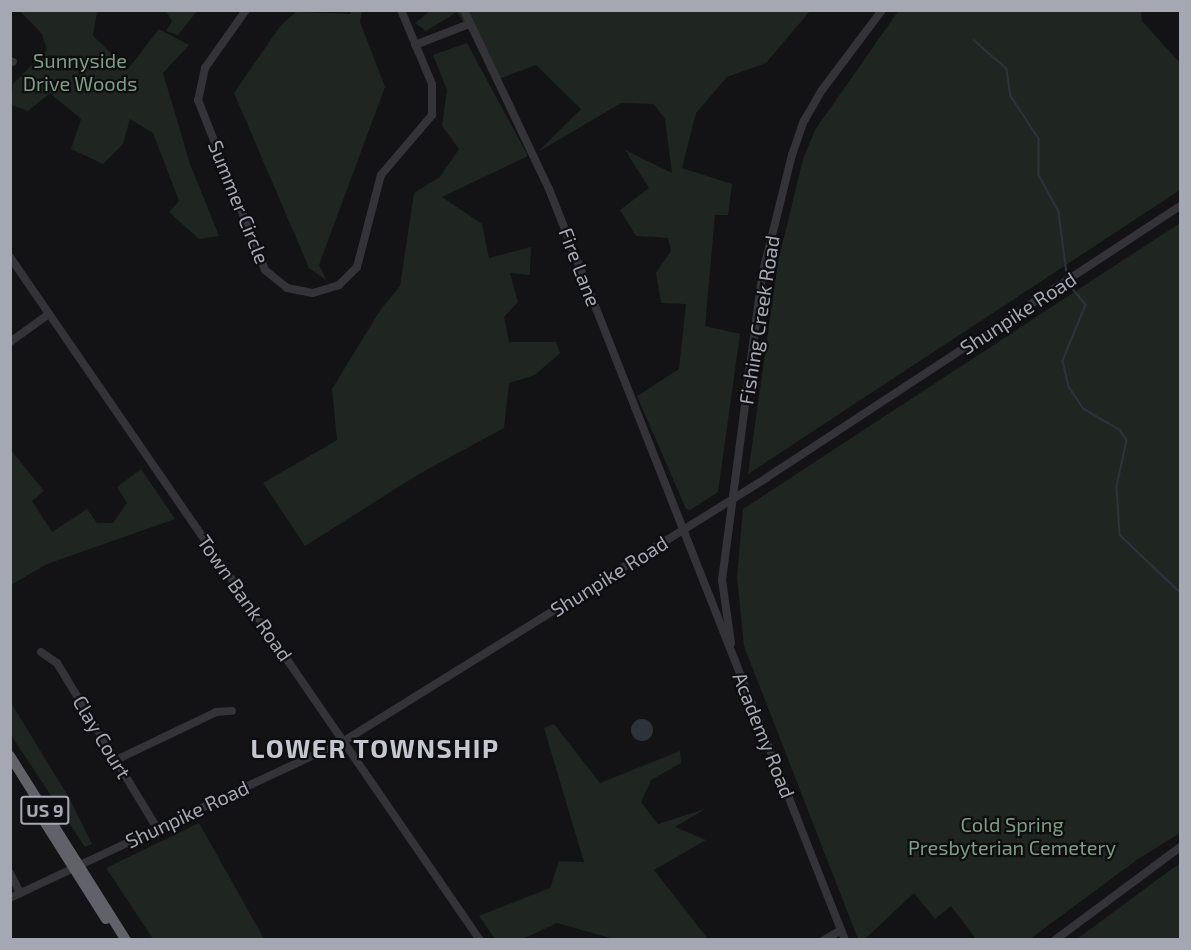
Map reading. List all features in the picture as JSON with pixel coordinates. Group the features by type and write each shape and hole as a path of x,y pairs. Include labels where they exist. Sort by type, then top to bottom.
{"highway":[{"name":"US 9","path":"10,756 120,939"},
{"name":"US 9","path":"10,763 126,939"}],"street":[{"name":"Summer Circle","path":"246,10 205,68 198,100 260,262 278,283 296,291 322,292 352,274 362,258 381,175 432,116 434,92 401,10"},
{"name":"Fire Lane","path":"464,10 549,189 683,530"},
{"name":"Fishing Creek Road","path":"732,656 722,580 762,276 792,154 822,90 882,10"},
{"path":"415,45 469,24"},
{"name":"Shunpike Road","path":"10,898 344,741 731,500 1180,206"},
{"name":"Town Bank Road","path":"10,257 480,939"},
{"path":"10,342 49,314"},
{"name":"Academy Road","path":"683,530 844,939"},
{"name":"Clay Court","path":"41,652 57,663 157,828"},
{"path":"116,760 216,712 232,711"},
{"path":"1055,939 1180,847"},
{"path":"10,873 20,893"},
{"path":"824,939 841,930"}],"green space":[{"path":"431,10 810,11 766,63 727,77 696,113 682,168 732,184 728,215 715,215 705,326 740,334 718,492 690,510 686,509 637,396 679,369 686,304 661,303 656,273 671,251 668,238 636,236 620,210 649,188 625,150 672,173 665,119 654,104 621,103 538,152 581,109 536,65 499,79 457,12 426,31 415,23"},
{"path":"899,10 1141,11 1142,21 1180,63 1180,190 748,474 778,262 803,159 815,130"},
{"name":"Sunnyside Drive Woods","path":"20,11 97,11 93,36 128,69 159,29 189,45 163,73 190,164 219,236 199,239 169,212 179,201 153,133 130,119 123,144 103,164 71,149 81,119 50,93 28,111 11,105 13,84 47,50 42,34"},
{"path":"166,11 197,11 178,35 166,31 172,21"},
{"path":"351,11 362,11 360,22 385,87 319,265 327,281 309,268 234,93 281,25 296,12 351,14"},
{"path":"467,43 528,156 442,197 482,224 489,258 531,247 530,275 510,273 518,302 504,317 509,342 556,342 560,353 535,375 509,383 504,428 419,474 305,546 263,483 337,440 332,389 381,309 400,286 414,193 440,177 459,149 442,126 447,90 433,55"},
{"name":"Cold Spring Presbyterian Cemetery","path":"1180,223 1180,833 1138,859 1030,939 976,939 951,906 935,919 914,893 865,939 858,939 744,646 737,577 743,509"},
{"path":"11,450 44,491 32,501 52,532 87,509 97,523 113,523 127,503 117,487 141,469 175,519 47,564 11,585"},
{"path":"10,701 68,796 92,844 85,847 11,735"},
{"path":"554,724 600,783 680,751 681,763 651,780 641,802 658,824 705,809 675,827 706,840 654,870 708,939 614,939 557,923 523,939 495,939 479,916 550,888 559,861 584,862 544,728"},
{"path":"199,823 265,939 153,939 106,868"},
{"path":"1180,864 1180,939 1077,939 1173,868"}],"shaded area":[{"path":"642,719 650,722 653,730 650,738 642,741 634,738 631,730 634,722"}],"waterway":[{"path":"974,40 1007,69 1011,96 1039,139 1039,175 1059,212 1067,274"},
{"path":"1073,289 1086,305 1063,361 1069,387 1084,409 1120,430 1127,440 1117,487 1120,535 1180,592"}],"district":[{"name":"LOWER TOWNSHIP","path":"375,748"}]}
